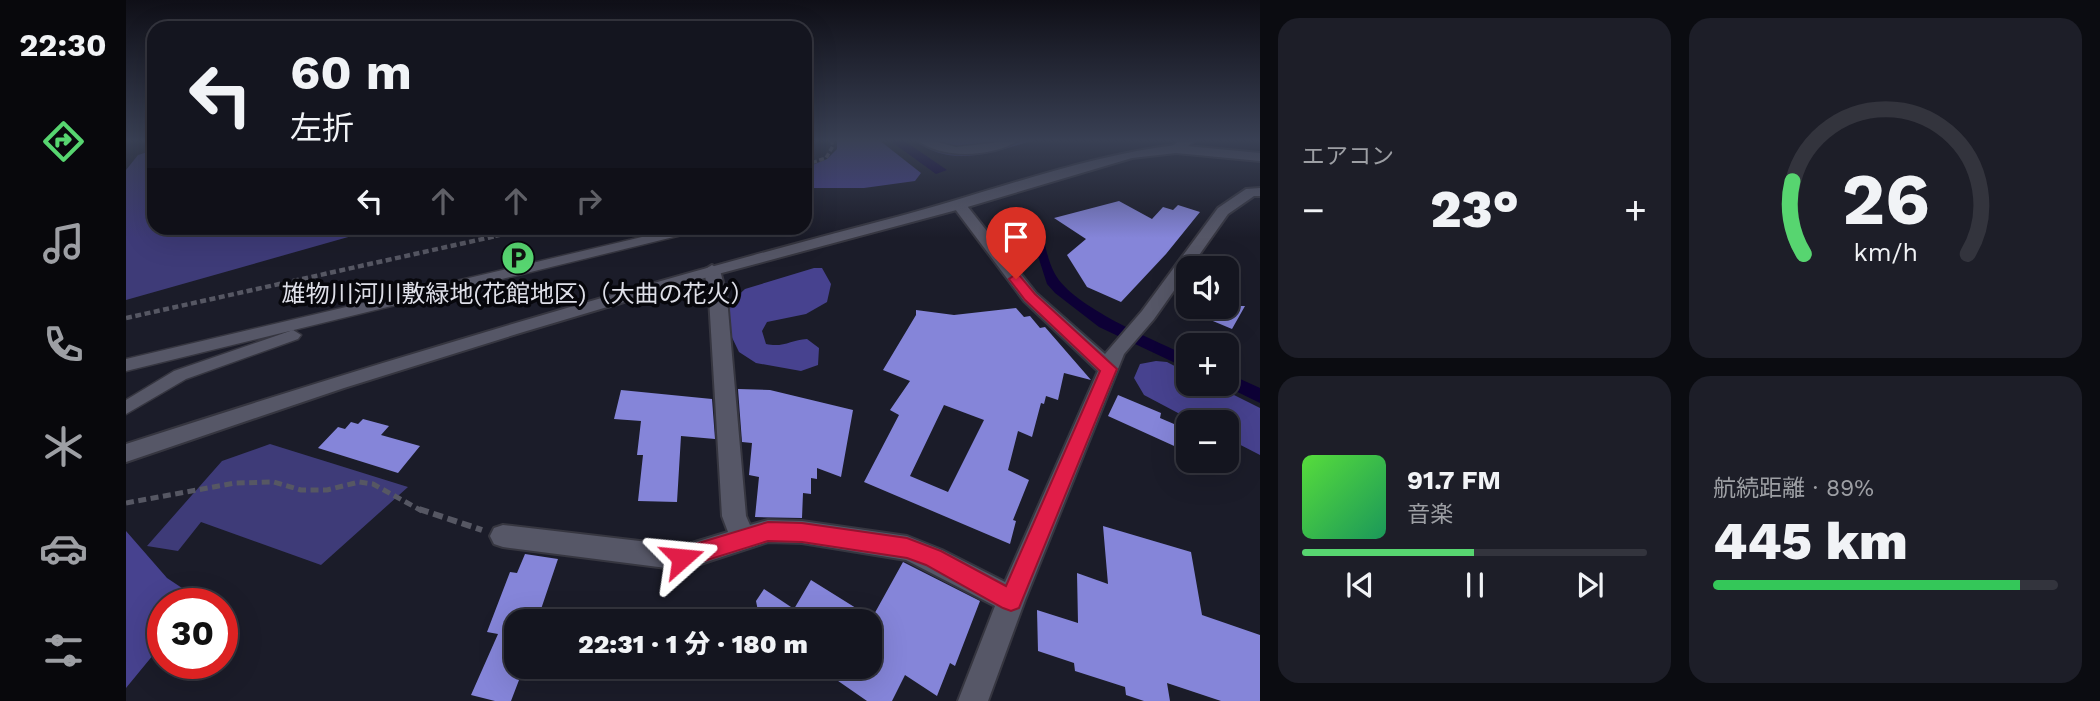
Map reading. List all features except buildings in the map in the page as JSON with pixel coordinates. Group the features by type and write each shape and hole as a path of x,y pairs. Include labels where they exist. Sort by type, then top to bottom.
{"street":[{"path":"126,453 337,383 712,270 1070,173"},
{"path":"973,701 1011,600 1112,361 1223,211 1251,192 1260,192"},
{"path":"959,205 1030,297 1112,361"},
{"path":"712,270 718,298 734,516 744,539"},
{"path":"503,536 682,558 768,531 802,532 907,548 933,558 1011,600"}],"lane":[{"path":"126,365 665,235"},
{"path":"126,408 180,375 364,309"}],"path":[{"path":"126,318 500,235"},
{"path":"126,503 235,483 274,482 301,490 327,490 359,482 382,488 422,511 503,536"}],"shaded area":[{"path":"126,173 147,173 147,235 355,235 126,300"},
{"path":"812,173 921,173 915,181 864,188 812,188"},
{"path":"1024,213 1033,221 1042,236 1055,274 1064,286 1096,310 1176,350 1176,363 1099,327 1055,293 1047,284 1038,256 1028,237 1007,217"},
{"path":"814,268 822,268 831,284 827,302 806,314 767,322 762,331 766,344 777,345 807,339 819,348 818,365 801,371 756,363 739,352 726,325 732,301 745,289"},
{"path":"1156,361 1176,367 1176,396 1236,396 1260,408 1260,455 1239,444 1239,410 1176,412 1144,395 1134,378 1140,364"},
{"path":"1239,378 1260,388 1260,403 1239,393"},
{"path":"270,444 408,487 321,565 201,522 178,551 147,546 222,461"},
{"path":"126,531 167,578 182,588 147,588 147,662 126,688"}],"place":[{"name":"雄物川河川敷緑地(花館地区)（大曲の花火）","path":"518,258"}],"route":[{"path":"682,558 768,531 802,532 907,548 933,558 1011,600 1109,369 1030,297 1016,279"}]}
